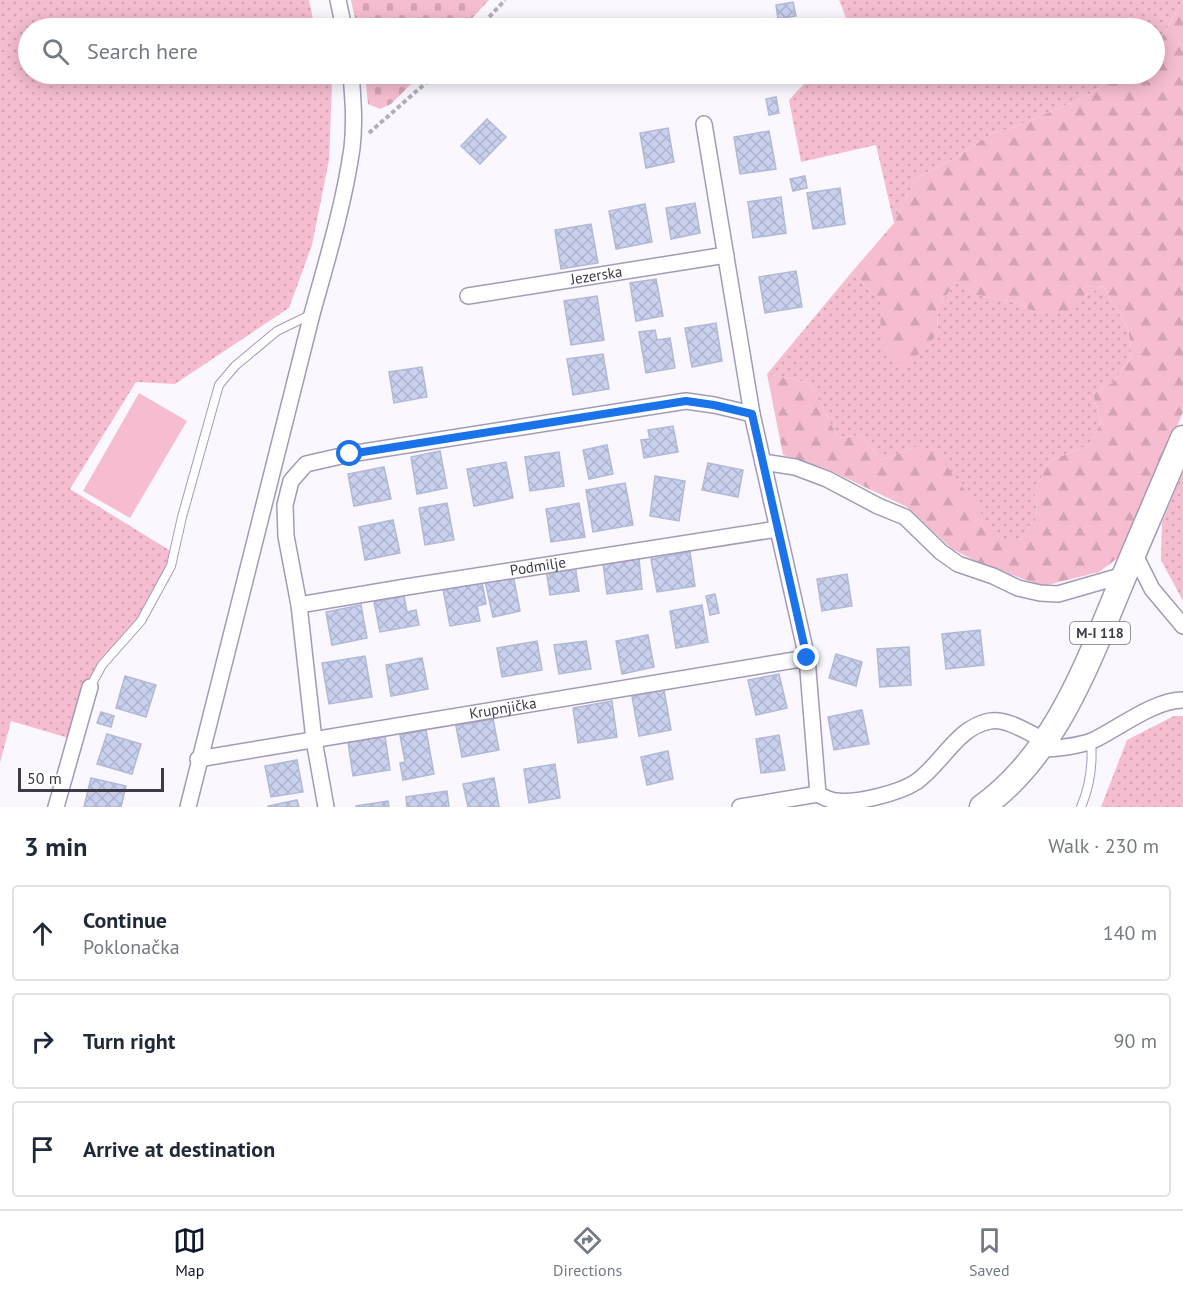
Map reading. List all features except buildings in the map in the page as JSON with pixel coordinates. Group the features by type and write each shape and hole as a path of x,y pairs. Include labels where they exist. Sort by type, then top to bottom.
{"main road":[{"name":"M-I 118","path":"982,807 999,795 1042,746 1084,671 1183,438"}],"street":[{"path":"338,0 342,18"},
{"path":"188,807 198,759 330,252 352,147 354,102 352,84"},
{"path":"704,124 752,414 807,658 820,799"},
{"name":"Jezerska","path":"468,296 726,255"},
{"path":"326,807 314,740 299,605 286,536 285,505 291,481 306,464 350,454 686,401 752,414"},
{"path":"763,462 795,467 827,478 878,506 905,517 941,552 958,564 993,576 1018,588 1058,594 1124,575"},
{"name":"Podmilje","path":"299,605 777,529"},
{"path":"1134,553 1152,589 1183,626"},
{"name":"Krupnjička","path":"198,759 807,658"},
{"path":"56,807 90,687"},
{"path":"740,807 820,799 854,801 886,794 916,782 968,731 992,720 1008,723 1042,746 1091,741 1143,712 1183,700"}],"lane":[{"path":"90,687 102,666 141,621 171,566 182,517 219,385 235,366 277,331 312,314"},
{"path":"1081,807 1086,795 1092,760 1091,741"}],"path":[{"path":"489,18 506,0"},
{"path":"352,147 424,84"}],"green space":[{"path":"0,0 309,0 313,18 18,18 18,84 331,84 332,86 329,160 312,245 289,308 175,384 136,382 70,489 174,553 141,621 102,666 75,740 11,721 0,763"},
{"path":"351,0 489,0 472,18 355,18"},
{"path":"839,0 1183,0 1165,32 1165,18 846,18"},
{"path":"1183,0 1183,412 1123,554 1099,572 1043,586 982,564 952,549 907,507 827,469 783,455 767,374 810,383 838,438 861,435 881,460 916,447 938,454 1003,543 1022,539 1037,513 1035,489 1050,461 1089,445 1101,423 1093,394 1115,381 1132,355 1128,329 1103,286 1084,296 1073,314 1034,312 1019,303 976,295 957,282 937,307 938,334 904,369 881,341 880,300 851,273 894,223 916,178 953,159 993,133 1015,127 1085,97 1104,84 1165,84 1165,32"},
{"path":"366,84 411,84 391,104 380,109 368,104"},
{"path":"804,84 1104,84 1085,97 1015,127 993,133 953,159 916,178 894,223 876,145 801,162 789,100"},
{"path":"851,273 880,300 881,341 904,368 938,334 937,307 957,282 976,295 1019,303 1034,312 1084,296 1103,286 1128,329 1132,355 1115,381 1093,394 1101,423 1089,445 1050,461 1035,489 1037,513 1022,539 1003,544 981,516 916,447 881,460 861,435 838,438 810,383 767,374"},
{"path":"139,393 187,421 130,518 83,491"},
{"path":"1183,472 1183,601 1161,560 1162,522"},
{"path":"1174,716 1183,716 1183,807 1101,807 1127,740"}],"route":[{"path":"350,454 686,401 752,414 807,658"}]}
